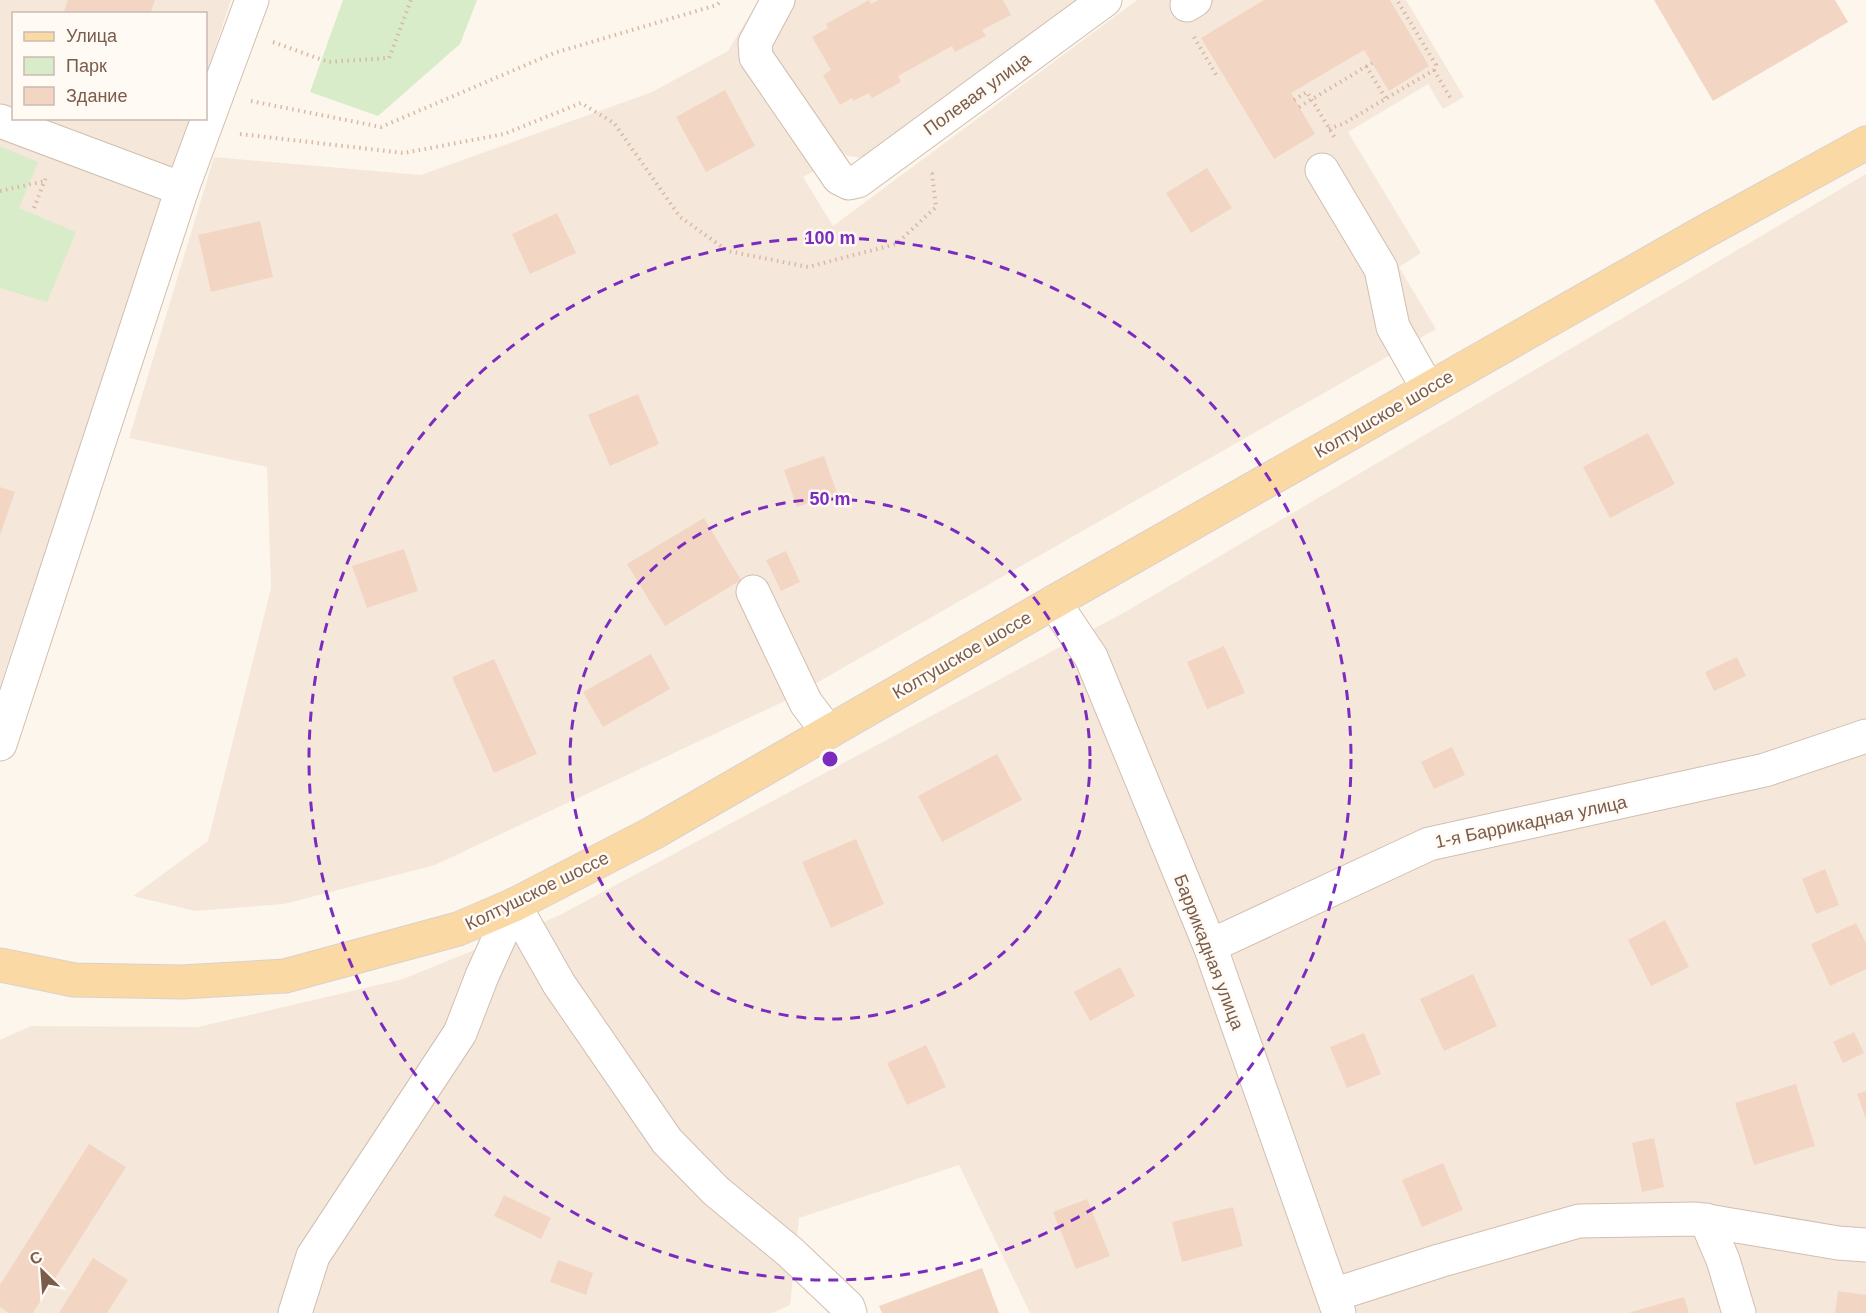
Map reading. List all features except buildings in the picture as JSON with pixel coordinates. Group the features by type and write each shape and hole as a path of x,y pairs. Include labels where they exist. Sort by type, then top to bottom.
{"main road":[{"name":"Колтушское шоссе","path":"0,965 74,980 182,982 285,975 458,929 514,905 653,833 1054,602 1866,142"}],"street":[{"path":"0,744 182,189 252,0"},
{"name":"Полевая улица","path":"778,0 755,43 756,57 839,178 849,183 858,181 1105,0"},
{"path":"0,121 182,189"},
{"path":"1322,170 1381,269 1393,327 1428,389"},
{"path":"753,592 806,703 828,732"},
{"name":"Баррикадная улица","path":"1054,602 1090,657 1210,946 1336,1304"},
{"name":"1-я Баррикадная улица","path":"1210,946 1429,844 1765,770 1866,736"},
{"path":"295,1313 313,1256 460,1033 482,976 514,905"},
{"path":"514,905 559,984 668,1142 716,1191 790,1252 848,1307 850,1313"},
{"path":"1336,1304 1439,1261 1579,1221 1696,1219 1838,1243 1866,1245"},
{"path":"1706,1220 1723,1260 1739,1313"}],"path":[{"path":"272,42 328,62 389,58 411,0"},
{"path":"216,96 271,104 381,127 554,53 717,5 722,0"},
{"path":"1294,100 1307,92 1329,129 1342,124 1434,70 1436,65 1397,0"},
{"path":"1191,2 1184,21 1218,78"},
{"path":"1299,106 1372,63"},
{"path":"1366,66 1386,99"},
{"path":"1434,70 1451,99"},
{"path":"204,130 404,153 504,134 581,103 614,123 680,218 728,251 808,267 896,244 936,207 932,174 908,144"},
{"path":"0,191 45,181"}],"shaded area":[{"path":"0,0 231,0 207,72 207,12 12,12 12,120 191,120 0,686"},
{"path":"759,0 1083,0 867,159 844,155 803,177 833,226 1137,0 1406,0 1464,97 1443,109 1428,84 1348,132 1421,253 1399,267 1436,329 785,701 435,865 284,904 195,911 133,896 208,841 271,588 267,467 129,438 214,157 421,175 652,92 728,51"},
{"path":"1866,174 1866,1313 1030,1313 959,1165 799,1218 790,1305 772,1313 0,1313 0,1040 31,1026 198,1027 403,979 558,916 1127,611"}],"green space":[{"path":"343,0 477,0 460,44 378,116 310,92"},
{"path":"0,146 38,162 19,208 76,232 47,302 0,288"}]}
